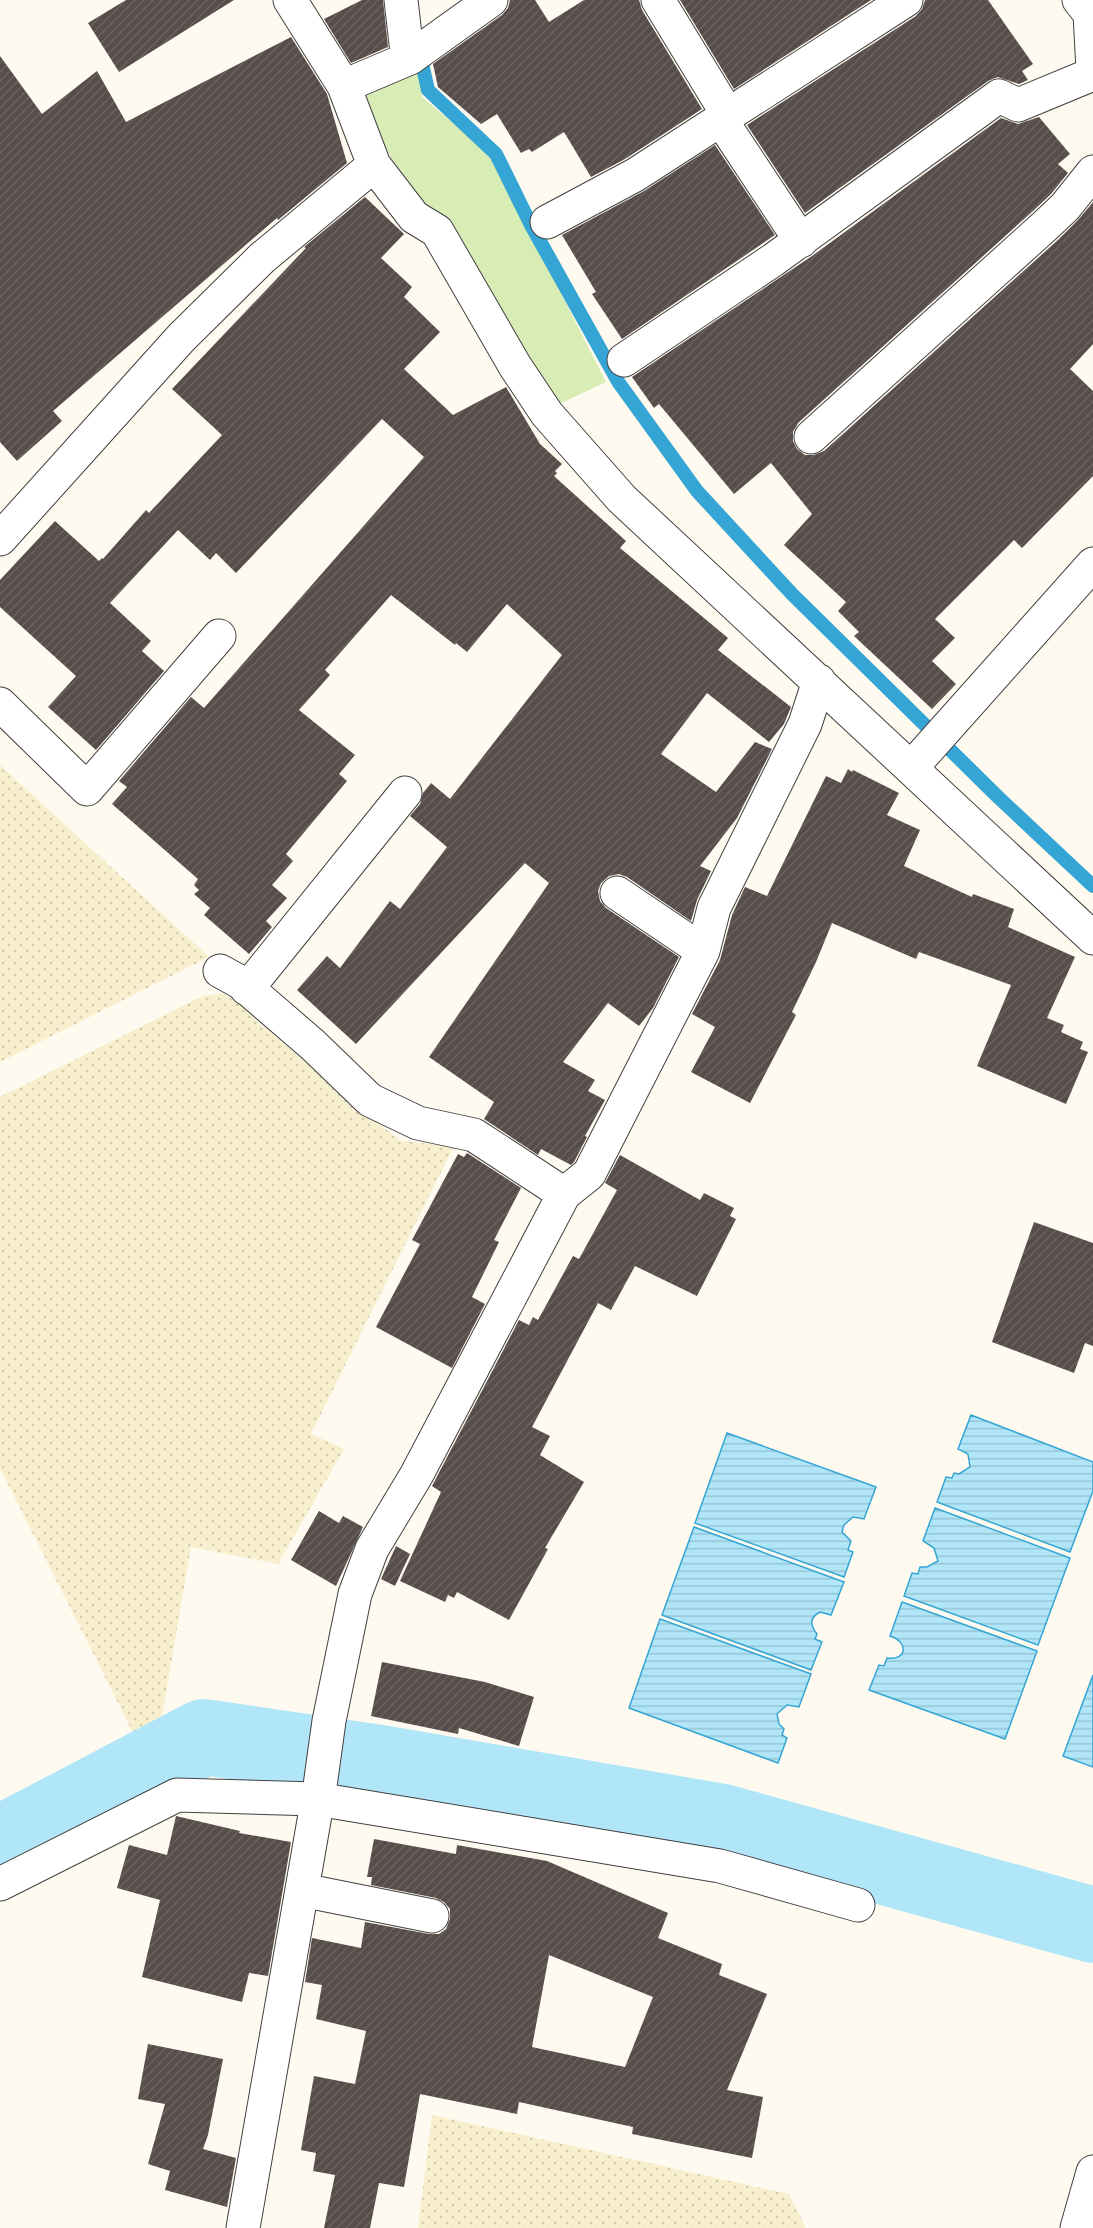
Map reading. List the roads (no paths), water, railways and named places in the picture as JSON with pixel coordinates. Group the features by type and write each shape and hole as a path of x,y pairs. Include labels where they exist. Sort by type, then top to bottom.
{"street":[{"path":"290,0 344,86 374,165 414,217 437,231 546,414 622,498 1093,938"},
{"path":"401,0 406,44 410,58"},
{"path":"344,86 410,58 491,0"},
{"path":"658,0 724,118 801,241"},
{"path":"547,222 635,175 906,0"},
{"path":"624,360 801,241 999,96 1018,105 1093,72 1087,10"},
{"path":"0,539 181,338 262,258 374,165"},
{"path":"812,437 1046,225 1065,207 1093,172"},
{"path":"911,768 1093,564"},
{"path":"0,704 87,789 219,636"},
{"path":"243,2228 330,1721 355,1594 372,1549 417,1474 564,1194 589,1174 703,951 714,908 805,724 819,681"},
{"path":"247,989 405,793"},
{"path":"616,893 703,951"},
{"path":"220,971 240,981 313,1044 370,1100 418,1123 474,1135 564,1194"},
{"path":"0,1884 177,1794 319,1793 720,1866 858,1905"},
{"path":"302,1890 432,1916"},
{"path":"1077,2228 1093,2172"}],"water":[{"path":"971,1415 1093,1462 1093,1491 1070,1552 937,1502 946,1477 952,1478 954,1473 959,1474 970,1467 968,1454 958,1449"},
{"path":"727,1433 876,1487 864,1519 853,1517 844,1525 842,1532 851,1541 848,1550 853,1552 844,1577 695,1523"},
{"path":"935,1508 1070,1558 1038,1645 904,1596 912,1573 918,1574 920,1567 927,1567 938,1561 934,1548 923,1541"},
{"path":"694,1527 844,1582 831,1615 820,1612 812,1619 813,1628 817,1634 815,1639 822,1642 811,1670 662,1615"},
{"path":"902,1602 1037,1651 1005,1739 869,1690 879,1665 884,1666 887,1658 899,1657 902,1654 903,1646 890,1636"},
{"path":"660,1619 811,1674 799,1707 787,1705 777,1714 779,1724 784,1729 782,1735 787,1738 778,1763 629,1708"},
{"path":"1093,1675 1093,1767 1063,1756"}],"waterway":[{"path":"419,50 428,90 496,154 531,225 619,383 697,491 792,594 998,797 1093,886"},
{"path":"0,1844 204,1737 374,1762 723,1822 1093,1925"}]}
